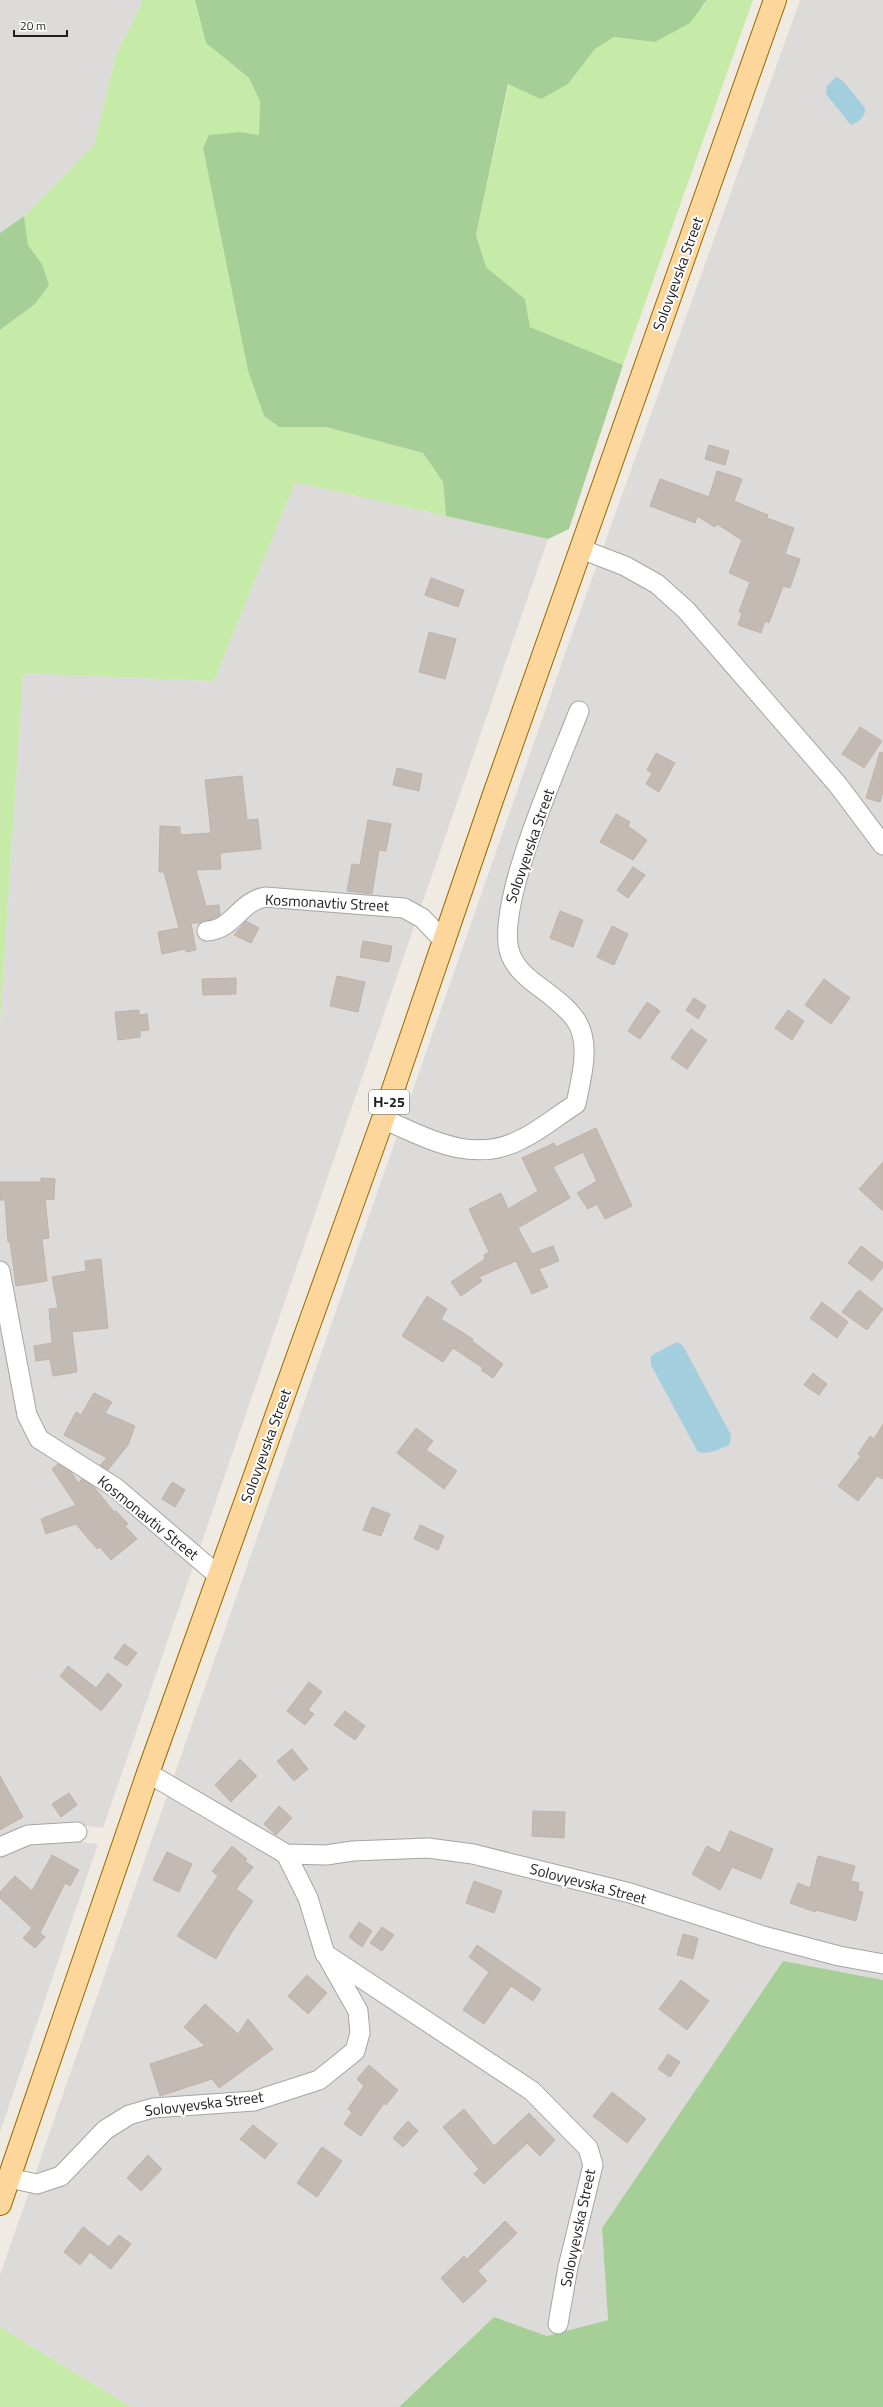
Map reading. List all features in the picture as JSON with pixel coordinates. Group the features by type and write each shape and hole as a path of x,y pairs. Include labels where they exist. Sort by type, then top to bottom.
{"main road":[{"name":"Solovyevska Street","path":"0,2204 148,1773 220,1578 383,1119 445,942 492,800 775,0"}],"street":[{"path":"581,549 625,566 657,584 686,610 838,785 883,844"},
{"name":"Solovyevska Street","path":"383,1119 441,1144 470,1150 488,1151 508,1146 524,1138 576,1104 583,1060 581,1030 569,1011 518,968 510,953 506,936 508,915 524,857 579,711"},
{"name":"Kosmonavtiv Street","path":"207,931 223,928 246,906 265,897 404,908 422,918 445,942"},
{"name":"Kosmonavtiv Street","path":"0,1271 27,1415 39,1439 116,1488 220,1578"},
{"name":"Solovyevska Street","path":"148,1773 286,1854 326,1855 353,1851 428,1848 473,1854 630,1893 763,1936 839,1956 883,1964"},
{"path":"0,1847 28,1835 77,1832"},
{"name":"Solovyevska Street","path":"9,2178 37,2184 61,2176 105,2130 129,2115 153,2108 254,2101 319,2080 355,2050 360,2033 358,2011 325,1954 308,1898 286,1854"},
{"name":"Solovyevska Street","path":"325,1954 532,2091 588,2148 593,2165 568,2267 558,2324"}],"shaded area":[{"path":"0,0 141,0 141,5 116,55 94,145 24,216 0,233"},
{"path":"800,0 883,0 883,1980 783,1961 602,2228 608,2320 547,2336 494,2317 399,2407 131,2407 0,2327 0,2275 567,648"},
{"path":"295,482 548,539 103,1828 70,1824 0,1838 0,1023 23,673 214,681"},
{"path":"69,1840 98,1844 0,2132 0,1856 30,1843"}],"green space":[{"path":"141,0 195,0 206,43 249,78 260,101 259,135 240,132 203,148 248,371 264,416 279,427 326,427 423,453 443,482 446,516 295,482 214,681 23,673 0,1023 0,330 35,304 42,264 28,245 24,216 94,145 116,55 141,5"},
{"path":"195,0 707,0 690,23 655,42 614,37 595,49 568,84 541,99 508,84 476,235 486,267 525,299 530,327 623,365 569,529 548,539 446,516 443,482 423,453 326,427 279,427 264,416 248,371 203,148 209,135 240,132 259,135 260,101 249,78 206,43"},
{"path":"707,0 753,0 623,365 530,327 525,299 486,267 476,235 509,84 568,84 595,49 614,37 655,42 704,6"},
{"path":"24,216 28,245 42,264 49,285 35,304 0,330 0,233"},
{"path":"783,1961 883,1980 883,2407 399,2407 494,2317 547,2336 608,2320 602,2228"},
{"path":"0,2327 131,2407 0,2407"}],"water":[{"path":"836,77 843,81 865,108 864,114 861,118 851,125 826,94 827,86"},
{"path":"677,1342 683,1346 731,1435 730,1444 723,1448 710,1452 698,1452 651,1365 651,1357 654,1354"}],"building":[{"path":"709,445 729,451 725,465 705,459"},
{"path":"717,471 742,479 734,501 768,515 767,518 794,528 785,554 800,559 790,588 783,586 769,623 765,621 761,633 738,625 742,613 739,612 750,582 729,573 742,540 717,524 715,527 697,516 695,523 650,506 660,479 709,497"},
{"path":"431,578 464,590 458,607 425,595"},
{"path":"429,632 456,639 445,679 419,672"},
{"path":"860,727 882,741 864,768 842,754"},
{"path":"880,752 883,753 883,791 880,802 866,798"},
{"path":"656,753 675,763 659,792 646,784 652,773 647,770"},
{"path":"397,768 422,774 419,791 393,785"},
{"path":"242,776 247,820 258,819 261,849 220,853 221,869 196,870 206,906 219,905 220,915 200,923 191,923 196,950 186,952 185,949 162,954 158,932 179,928 164,872 159,872 160,826 180,827 180,835 211,833 205,780"},
{"path":"616,814 630,822 628,826 647,840 633,860 600,842"},
{"path":"368,820 391,824 386,851 379,850 372,894 347,891 352,864 360,865"},
{"path":"633,867 645,875 628,898 617,890"},
{"path":"560,911 583,920 573,947 550,938"},
{"path":"246,921 259,928 251,943 234,935"},
{"path":"612,926 628,934 614,965 597,957"},
{"path":"363,941 392,946 389,962 360,957"},
{"path":"337,976 365,982 358,1012 330,1006"},
{"path":"236,978 236,994 203,995 202,979"},
{"path":"824,979 850,998 831,1024 805,1005"},
{"path":"694,998 706,1006 698,1019 686,1010"},
{"path":"647,1002 660,1011 640,1039 628,1031"},
{"path":"139,1010 139,1015 147,1014 149,1030 140,1031 140,1037 118,1040 115,1012"},
{"path":"788,1010 804,1021 792,1040 775,1028"},
{"path":"691,1029 707,1040 687,1069 671,1058"},
{"path":"596,1128 632,1206 605,1219 597,1204 588,1209 577,1193 597,1181 583,1152 553,1167 570,1198 518,1228 532,1254 553,1246 559,1261 539,1269 548,1287 532,1294 516,1261 479,1277 482,1281 461,1296 451,1282 485,1259 484,1255 489,1252 469,1209 501,1193 508,1209 538,1191 522,1158 554,1143 556,1147"},
{"path":"883,1162 883,1211 859,1189"},
{"path":"41,1178 55,1179 54,1200 45,1199 49,1238 42,1239 47,1281 16,1286 10,1242 8,1242 5,1200 0,1200 0,1182 41,1182"},
{"path":"861,1246 883,1263 883,1267 872,1281 848,1263"},
{"path":"101,1259 108,1328 72,1332 77,1372 53,1376 50,1359 36,1361 34,1346 52,1343 49,1309 58,1308 52,1277 86,1271 85,1261"},
{"path":"859,1290 883,1309 867,1330 842,1312"},
{"path":"427,1296 447,1309 441,1319 473,1339 472,1341 503,1364 493,1378 481,1370 483,1368 453,1348 443,1362 402,1336"},
{"path":"822,1302 848,1322 837,1338 810,1318"},
{"path":"813,1373 827,1384 819,1395 804,1385"},
{"path":"94,1393 112,1402 105,1413 135,1426 128,1445 108,1470 100,1465 107,1458 64,1435 76,1412 81,1415"},
{"path":"883,1424 883,1479 877,1476 858,1501 838,1486 861,1456 858,1454 870,1436 874,1439"},
{"path":"416,1428 433,1441 426,1450 457,1471 444,1489 397,1453"},
{"path":"58,1464 71,1472 78,1483 82,1479 94,1487 114,1512 116,1511 128,1524 125,1526 137,1539 111,1560 100,1547 97,1549 76,1524 46,1534 41,1519 76,1505 52,1469"},
{"path":"172,1482 185,1490 175,1507 162,1499"},
{"path":"372,1507 390,1514 381,1536 363,1530"},
{"path":"420,1525 444,1536 438,1550 414,1539"},
{"path":"124,1644 137,1653 127,1666 114,1658"},
{"path":"68,1666 96,1688 108,1673 122,1685 101,1711 60,1676"},
{"path":"309,1682 322,1692 308,1710 314,1714 305,1725 287,1711"},
{"path":"345,1711 365,1726 355,1740 334,1725"},
{"path":"292,1749 308,1769 294,1781 277,1761"},
{"path":"240,1759 257,1776 231,1802 215,1785"},
{"path":"0,1776 23,1817 0,1830"},
{"path":"69,1793 77,1805 61,1817 52,1804"},
{"path":"279,1806 292,1818 276,1835 264,1824"},
{"path":"533,1811 565,1812 564,1838 532,1836"},
{"path":"730,1831 773,1849 761,1879 732,1867 720,1890 692,1874 707,1846 720,1853"},
{"path":"232,1846 247,1859 245,1861 253,1867 236,1889 253,1901 216,1959 177,1936 218,1876 212,1871"},
{"path":"167,1852 192,1864 179,1892 153,1880"},
{"path":"52,1855 79,1870 70,1886 65,1883 40,1933 45,1937 35,1948 23,1938 32,1928 0,1898 0,1892 15,1876 32,1891"},
{"path":"818,1856 855,1866 851,1881 859,1883 858,1891 863,1892 856,1921 816,1910 815,1912 790,1903 798,1883 810,1888"},
{"path":"474,1881 502,1891 494,1913 466,1903"},
{"path":"359,1922 372,1931 362,1947 349,1937"},
{"path":"382,1927 394,1935 382,1951 370,1943"},
{"path":"683,1934 698,1938 693,1959 677,1955"},
{"path":"477,1945 541,1989 533,2001 511,1986 484,2024 463,2010 489,1972 469,1957"},
{"path":"307,1975 327,1993 308,2014 288,1996"},
{"path":"681,1980 709,2001 687,2030 659,2009"},
{"path":"205,2004 238,2034 248,2019 273,2049 219,2088 212,2079 160,2096 150,2064 205,2046 184,2027"},
{"path":"668,2054 680,2062 670,2077 658,2069"},
{"path":"369,2065 398,2090 386,2105 384,2103 361,2136 344,2124 352,2112 348,2109 364,2086 357,2079"},
{"path":"612,2092 646,2119 627,2143 593,2116"},
{"path":"464,2109 494,2146 529,2113 555,2140 540,2156 527,2143 484,2184 474,2174 479,2169 443,2127"},
{"path":"408,2121 418,2131 403,2147 393,2138"},
{"path":"253,2125 277,2144 265,2159 240,2139"},
{"path":"322,2147 342,2161 317,2197 297,2183"},
{"path":"148,2155 162,2169 141,2191 127,2178"},
{"path":"505,2221 517,2233 478,2271 487,2281 463,2303 441,2278 464,2256 467,2259"},
{"path":"83,2227 109,2247 119,2235 131,2244 111,2269 90,2252 80,2265 64,2252"}]}
